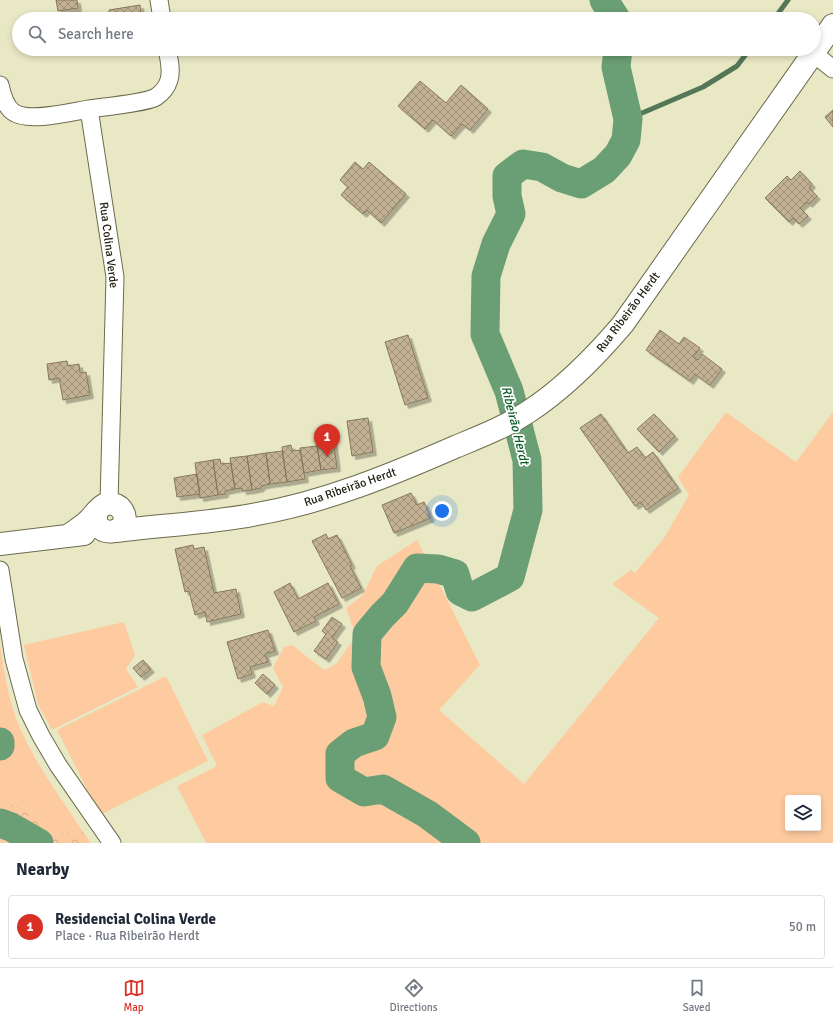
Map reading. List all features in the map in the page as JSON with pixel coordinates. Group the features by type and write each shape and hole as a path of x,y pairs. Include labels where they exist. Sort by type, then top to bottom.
{"street":[{"path":"159,0 161,12"},
{"name":"Rua Ribeirão Herdt","path":"821,42 833,25"},
{"path":"0,85 5,103 13,112 25,117 36,117 145,100 155,97 165,89 169,79 170,68 168,56"},
{"name":"Rua Ribeirão Herdt","path":"0,544 69,535 225,519 257,514 300,504 387,476 506,425 528,412 557,391 584,367 606,345 623,324 811,56"},
{"path":"817,56 833,69"},
{"name":"Rua Colina Verde","path":"89,109 115,277 109,508"},
{"path":"109,508 123,512 124,521 122,525 112,531"},
{"name":"Rua Ribeirão Herdt","path":"69,535 109,508 142,519 170,524"},
{"path":"0,570 14,659 28,710 58,765 112,843"}],"green space":[{"path":"726,412 796,462 833,412 833,843 206,843 177,786 217,766 202,735 263,702 274,706 283,687 273,668 284,647 292,645 324,670 336,664 356,636 346,608 362,596 377,566 417,540 480,665 439,710 524,784 659,618 612,584 631,570 635,573 664,538 689,495 678,477"},
{"path":"124,622 135,655 126,669 138,687 52,730 38,704 24,645"},
{"path":"0,645 10,698 21,731 37,761 83,832 45,833 33,810 10,804 0,814"},
{"path":"166,676 208,761 100,815 57,730"},
{"path":"10,804 33,810 45,833 83,832 91,843 0,843 0,814"}],"building":[{"path":"56,0 77,0 78,8 58,11"},
{"path":"140,5 141,12 109,12 109,10"},
{"path":"420,81 446,103 461,85 488,109 470,130 462,124 451,136 433,120 425,129 398,106"},
{"path":"833,110 833,127 825,117"},
{"path":"355,162 363,169 369,162 406,194 381,223 367,210 363,214 341,195 348,187 340,180"},
{"path":"800,171 812,184 809,188 817,196 809,204 807,202 800,208 808,216 799,224 793,218 789,222 765,198 787,176 791,180"},
{"path":"660,330 679,344 684,337 700,348 693,357 698,360 702,354 722,369 710,385 695,374 690,381 646,350"},
{"path":"408,335 428,398 405,405 385,342"},
{"path":"67,361 68,366 79,364 80,373 86,372 90,395 63,400 59,378 49,380 47,364"},
{"path":"601,414 628,453 637,447 645,458 653,452 678,488 646,510 641,502 635,506 580,428"},
{"path":"654,414 675,436 659,452 637,429"},
{"path":"368,418 373,452 352,456 347,421"},
{"path":"325,432 326,439 333,438 337,468 321,470 315,433"},
{"path":"291,445 292,451 300,450 305,479 287,482 282,447"},
{"path":"317,446 321,470 304,473 300,448"},
{"path":"282,451 287,482 270,484 266,453"},
{"path":"266,453 270,484 252,490 247,456"},
{"path":"247,456 252,490 243,491 242,488 235,489 230,458"},
{"path":"220,459 221,464 231,463 235,489 225,491 225,494 218,495 213,460"},
{"path":"213,460 218,495 200,498 195,463"},
{"path":"197,474 200,494 177,497 174,478"},
{"path":"411,493 417,505 424,502 431,518 394,533 382,505"},
{"path":"326,534 328,539 337,535 352,565 350,566 361,588 342,598 312,541"},
{"path":"193,545 194,549 204,547 214,593 236,589 241,614 207,622 205,612 195,615 189,591 185,592 175,549"},
{"path":"290,583 298,599 328,583 339,604 314,617 316,621 294,632 274,592"},
{"path":"332,617 342,624 332,638 338,642 326,659 314,651 326,634 322,631"},
{"path":"268,630 275,651 265,654 268,662 250,667 252,674 238,679 227,642"},
{"path":"143,660 151,669 141,677 133,668"},
{"path":"263,674 275,685 267,694 255,683"}],"waterway":[{"name":"Ribeirão Herdt","path":"604,0 612,12"},
{"path":"779,12 788,0"},
{"name":"Ribeirão Herdt","path":"466,843 427,814 383,789 364,792 340,778 340,754 354,743 375,736 382,717 377,696 366,667 367,634 395,603 417,568 438,569 455,574 460,591 472,597 510,577 528,510 527,460 509,391 485,334 486,276 496,244 511,214 507,196 507,176 523,164 542,167 562,178 581,184 604,170 618,155 626,140 628,119 616,67 617,56"},
{"path":"628,119 703,87 737,66 745,56"},
{"name":"Ribeirão Herdt","path":"0,823 11,827 39,843"}],"place":[{"name":"Residencial Colina Verde","path":"327,457"}]}
